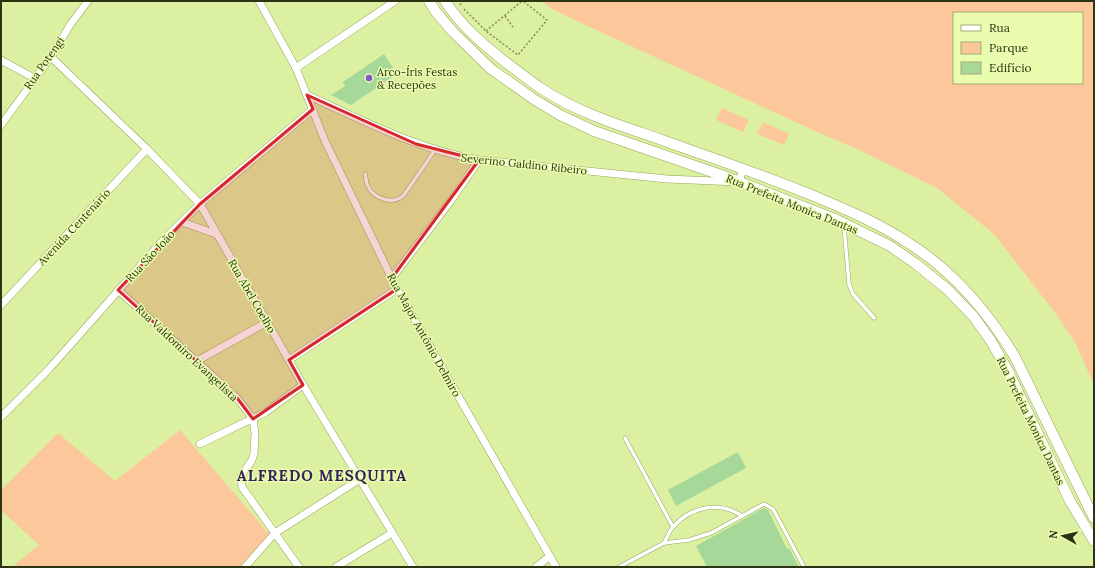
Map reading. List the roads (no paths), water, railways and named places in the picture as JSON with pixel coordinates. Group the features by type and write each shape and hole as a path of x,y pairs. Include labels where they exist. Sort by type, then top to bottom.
{"main road":[{"name":"Rua Prefeita Monica Dantas","path":"429,1 453,32 477,56 497,73 535,100 560,115 594,131 739,182 844,223 890,246 916,264 947,289 974,317 991,341 1008,371 1070,501 1094,541"},
{"name":"Rua Prefeita Monica Dantas","path":"445,1 469,31 489,49 543,89 569,104 601,118 792,187 858,214 911,244 932,260 971,296 990,319 1015,357 1094,518"}],"street":[{"name":"Rua Potengi","path":"1,125 34,78 51,57 70,25 88,1"},
{"name":"Rua Major Antônio Delmiro","path":"259,1 296,68 325,141 397,289 556,567"},
{"path":"296,68 395,1"},
{"name":"Rua Abel Coelho","path":"51,57 147,149 200,204 288,360 413,567"},
{"path":"1,60 34,78"},
{"name":"Severino Galdino Ribeiro","path":"307,95 392,134 434,150 456,156 479,160 667,179 739,182"},
{"name":"Rua São João","path":"1,417 49,369 164,239 200,204 313,109"},
{"name":"Avenida Centenário","path":"1,305 147,149"},
{"path":"392,278 450,202 479,160"},
{"path":"739,182 743,169"},
{"path":"182,222 216,234"},
{"path":"288,360 397,289"},
{"name":"Rua Valdomiro Evangelista","path":"118,290 237,398 252,419"},
{"path":"197,361 267,322"},
{"path":"200,444 252,419 283,401 303,385"},
{"path":"252,419 255,433 255,451 252,460 242,473 241,482 244,490 299,567"},
{"path":"245,567 275,533 360,479"},
{"path":"336,567 392,533"},
{"path":"536,567 550,556"}],"lane":[{"path":"365,174 370,190 376,195 388,200 400,199 404,196 434,150"},
{"path":"844,223 849,284 853,294 874,318"},
{"path":"625,438 673,527"},
{"path":"619,567 664,543 700,537 711,533 762,505 770,506 773,509 804,567"},
{"path":"664,543 673,527 689,514 708,508 718,507 727,508 742,516"}],"place":[{"name":"Arco-Íris Festas & Recepões","path":"369,78"}],"district":[{"name":"ALFREDO MESQUITA","path":"322,476"}]}
